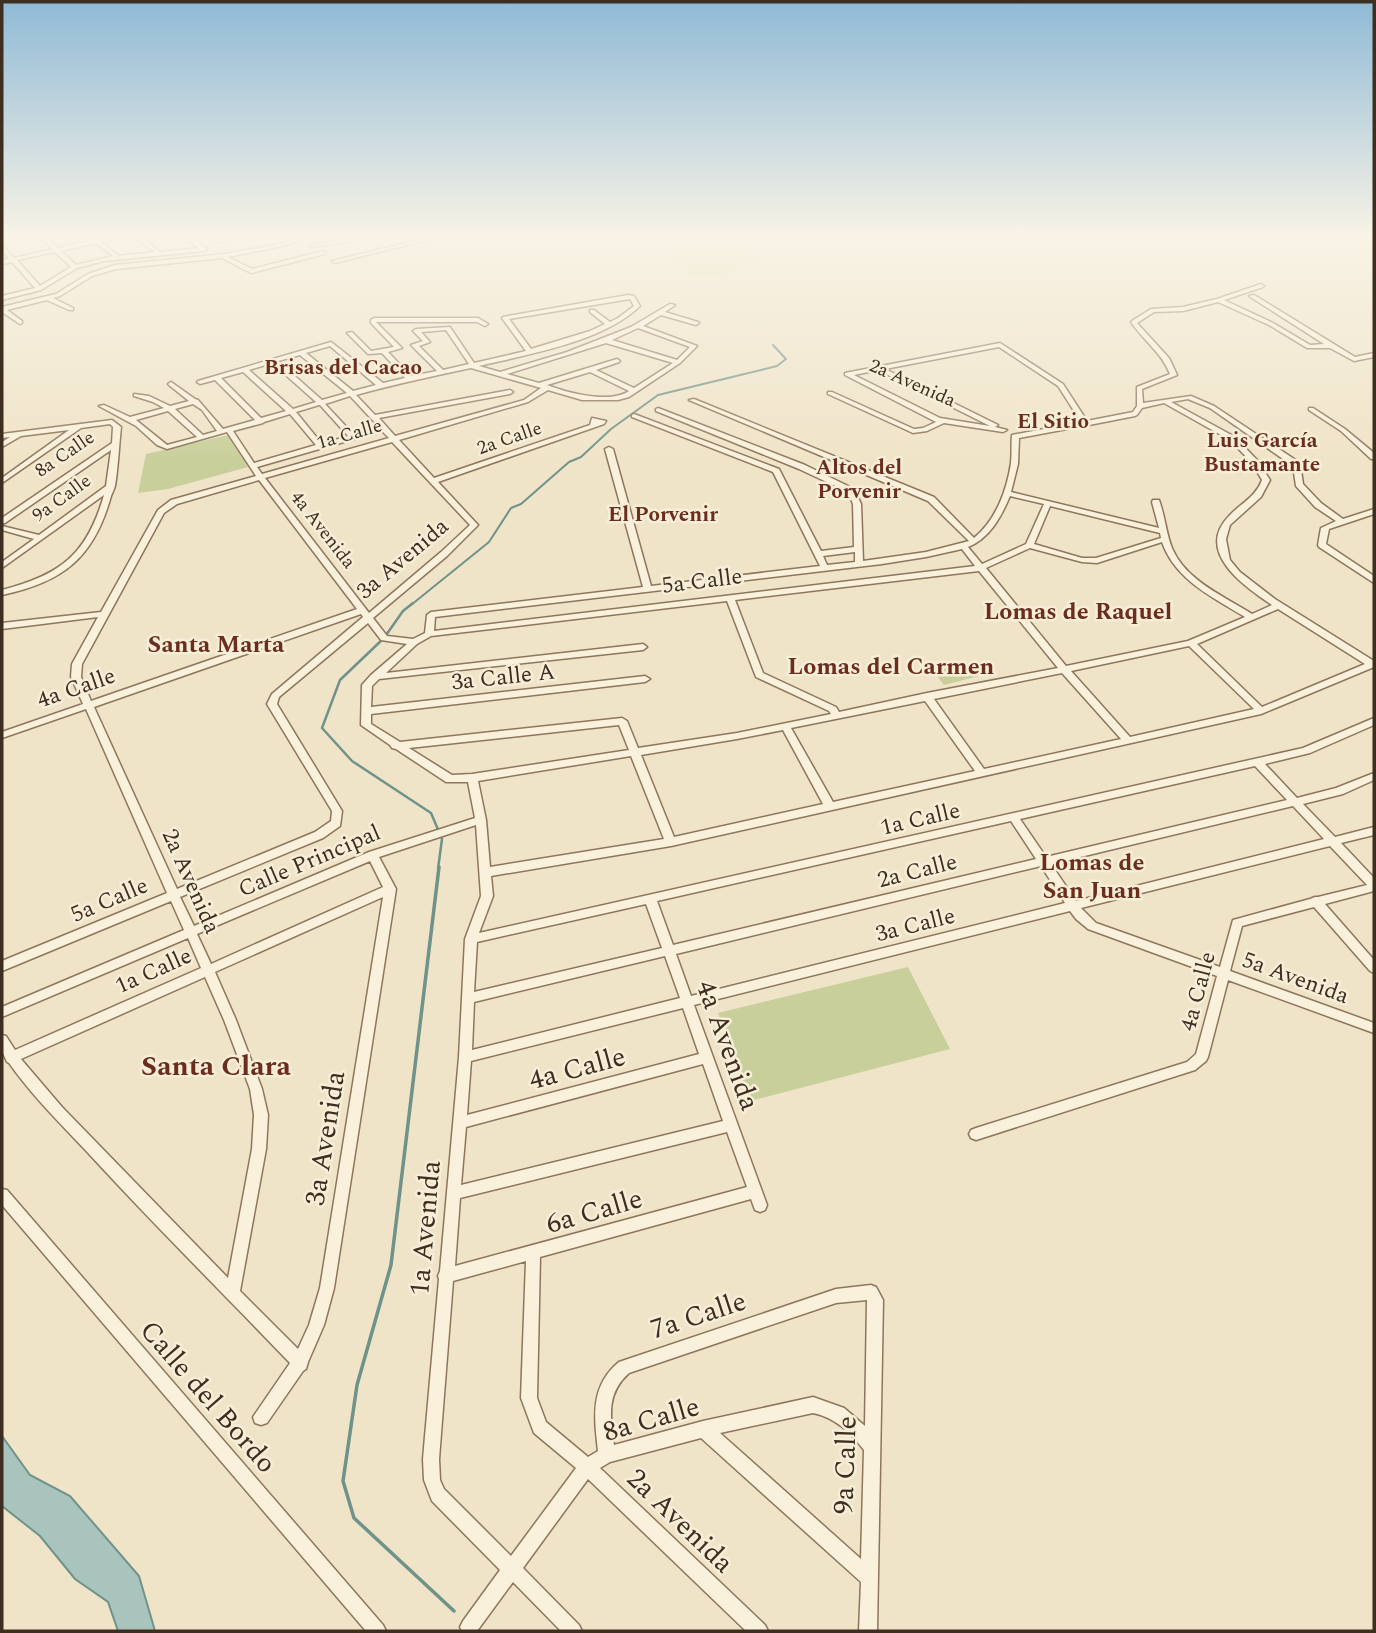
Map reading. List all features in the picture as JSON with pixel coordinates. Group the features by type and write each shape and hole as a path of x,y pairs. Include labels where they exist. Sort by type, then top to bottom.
{"street":[{"path":"4,310 20,322"},
{"path":"529,351 505,318 552,310"},
{"path":"102,406 130,419 167,447 382,386 529,351 610,325 632,310"},
{"path":"503,373 607,341 640,327 665,310"},
{"path":"1140,406 1139,388 1174,375 1167,359 1141,334 1135,319 1153,310"},
{"path":"1242,310 1309,347 1331,346"},
{"path":"1274,310 1350,358 1374,355"},
{"path":"592,311 610,325"},
{"path":"661,313 696,323"},
{"path":"350,332 370,353 384,351 399,348 414,345 427,342 416,331 486,323 478,320 373,321 399,348"},
{"path":"448,328 472,366 582,398 622,397 678,362 694,346 640,327"},
{"path":"607,341 678,362"},
{"path":"200,383 331,344 382,386"},
{"path":"414,345 443,373"},
{"path":"879,368 1000,345 1062,385 1086,425"},
{"path":"384,351 410,379"},
{"path":"300,352 352,394 435,480"},
{"path":"274,361 323,404 352,438"},
{"name":"1a Calle","path":"161,512 180,499 526,401 545,386 617,361"},
{"path":"879,368 1015,437 1130,416 1140,406 1196,399 1275,448 1297,465 1299,484 1341,522"},
{"name":"2a Avenida","path":"879,368 847,374 943,421 1003,430"},
{"path":"245,370 293,413 321,447"},
{"path":"591,370 634,391"},
{"path":"218,378 261,422"},
{"name":"4a Avenida","path":"171,384 196,401 226,432 384,638 414,642"},
{"path":"375,417 406,409 510,392"},
{"path":"830,393 913,431 925,430 943,421"},
{"path":"136,395 168,407 202,438"},
{"path":"692,400 931,499 974,542"},
{"path":"130,419 196,401"},
{"path":"1165,401 1235,438 1262,472 1265,485 1226,523 1222,535 1227,563 1245,581 1373,664"},
{"path":"1311,409 1374,457"},
{"path":"658,410 802,467 855,494 859,564"},
{"path":"634,415 776,471 802,467"},
{"path":"2,436 116,423 111,486 105,512 94,531 73,562 46,581 2,593"},
{"name":"2a Calle","path":"435,480 593,426"},
{"path":"2,481 78,428"},
{"path":"252,466 385,428"},
{"path":"2,445 20,433"},
{"path":"1015,437 1016,458 1006,493 988,525 974,542 859,564 431,615 429,634 414,642 366,685 366,725 450,779 472,778 637,754 786,727 1191,643 1280,605"},
{"name":"8a Calle","path":"2,521 116,444"},
{"path":"609,449 648,589"},
{"path":"93,458 114,456"},
{"path":"776,471 825,568"},
{"name":"3a Avenida","path":"337,811 272,704 282,688 365,613 474,527 472,518 435,480"},
{"name":"9a Calle","path":"2,566 111,486"},
{"path":"1006,493 1164,535"},
{"path":"1156,502 1164,535 1183,569 1215,594 1252,617"},
{"path":"980,568 1029,545 1048,503"},
{"name":"2a Avenida","path":"161,512 103,614 75,672 250,1071 261,1115 259,1149 233,1291"},
{"path":"1372,513 1325,528 1322,545 1374,580"},
{"path":"2,528 41,538"},
{"path":"1029,545 1082,560 1097,561 1164,535"},
{"path":"963,546 1063,668 1128,741"},
{"path":"818,554 858,550"},
{"name":"5a Calle","path":"429,634 980,568"},
{"path":"730,598 759,675 833,709 836,716"},
{"name":"4a Calle","path":"2,734 365,613"},
{"path":"2,626 103,614"},
{"path":"1191,643 1261,712"},
{"path":"374,677 643,647"},
{"name":"1a Calle","path":"488,872 671,842 1261,712 1373,664"},
{"name":"3a Calle A","path":"366,711 645,679"},
{"path":"927,696 982,774"},
{"path":"395,746 622,721 671,842"},
{"name":"1a Calle","path":"471,939 651,901 1306,751 1374,721"},
{"path":"786,727 830,807"},
{"path":"1257,762 1374,886"},
{"name":"2a Calle","path":"469,998 1295,802 1339,791 1374,776"},
{"name":"1a Avenida","path":"472,778 481,820 488,872 488,896 471,939 465,1057 431,1459 432,1480 438,1495 573,1631"},
{"name":"5a Calle","path":"2,967 326,831 336,823 337,811"},
{"name":"5a Avenida","path":"1014,817 1073,905 1092,926 1374,1028"},
{"name":"Calle Principal","path":"2,1012 373,855 433,832 481,820"},
{"name":"3a Calle","path":"465,1057 1374,831"},
{"path":"373,855 390,889"},
{"name":"4a Calle","path":"976,1134 1198,1062 1237,923 1374,886"},
{"name":"1a Calle","path":"11,1058 390,889"},
{"name":"3a Avenida","path":"261,1417 301,1364 321,1314 390,889"},
{"name":"4a Avenida","path":"651,901 758,1198"},
{"path":"1315,901 1374,968"},
{"path":"2,1040 11,1058 136,1198 233,1291 301,1364"},
{"name":"4a Calle","path":"459,1124 708,1057"},
{"path":"454,1193 732,1125"},
{"name":"Calle del Bordo","path":"2,1195 377,1631"},
{"name":"6a Calle","path":"445,1276 758,1198"},
{"name":"2a Avenida","path":"533,1253 529,1398 540,1427 759,1631"},
{"name":"7a Calle","path":"607,1455 603,1425 608,1381 624,1367 836,1296 868,1290 876,1300"},
{"name":"9a Calle","path":"868,1631 870,1444 876,1300"},
{"name":"8a Calle","path":"469,1627 587,1468 607,1455 703,1429 813,1405 831,1408 852,1421 870,1444"},
{"path":"703,1429 868,1577"}],"green space":[{"path":"228,435 248,467 168,489 138,493 146,454"},
{"path":"968,663 979,676 944,685 933,671"},
{"path":"908,967 950,1049 750,1101 718,1013"}],"water":[{"path":"2,1436 30,1475 70,1496 139,1576 155,1631 118,1631 108,1602 75,1579 40,1536 2,1506"}],"waterway":[{"path":"411,605 489,542 511,508 521,504 569,462 581,457 611,429 658,395 777,366 786,359 773,345"},
{"path":"413,603 403,611 384,638 340,680 322,728 352,761 431,813 442,839 438,869"},
{"path":"439,867 391,1265 357,1385 343,1481 354,1518 454,1611"}],"district":[{"name":"Brisas del Cacao","path":"343,367"},
{"name":"El Sitio","path":"1053,421"},
{"name":"Luis García Bustamante","path":"1262,452"},
{"name":"Altos del Porvenir","path":"859,479"},
{"name":"El Porvenir","path":"663,514"},
{"name":"Lomas de Raquel","path":"1078,611"},
{"name":"Santa Marta","path":"216,644"},
{"name":"Lomas del Carmen","path":"891,666"},
{"name":"Lomas de San Juan","path":"1092,876"},
{"name":"Santa Clara","path":"216,1065"}]}
